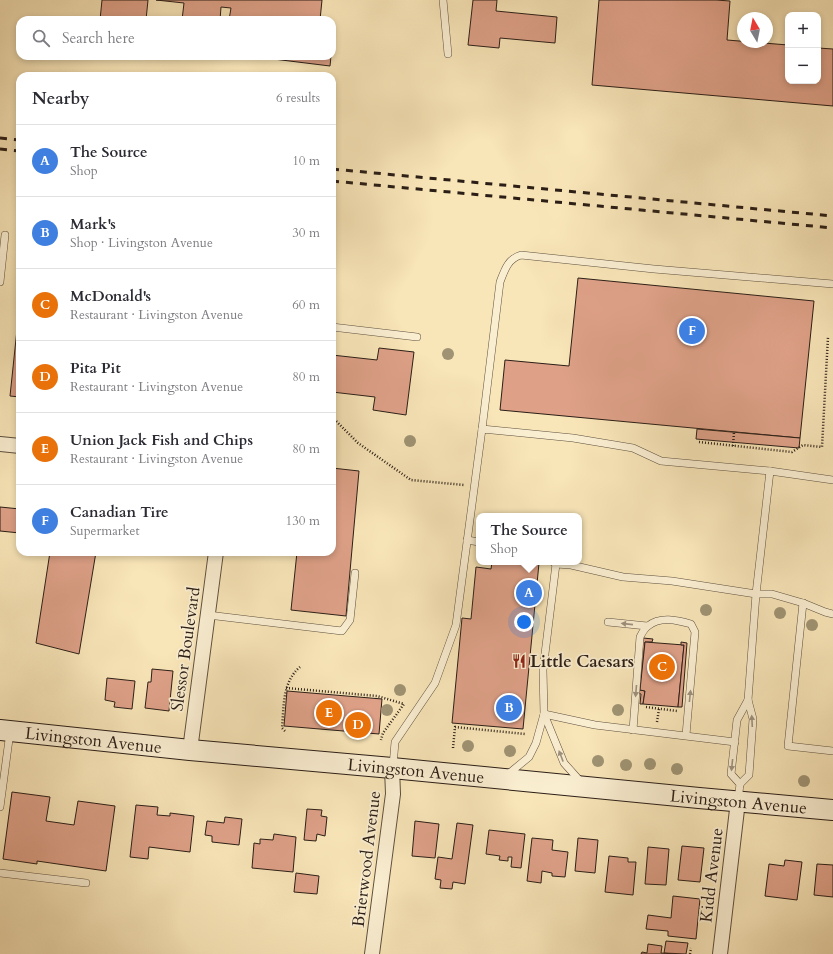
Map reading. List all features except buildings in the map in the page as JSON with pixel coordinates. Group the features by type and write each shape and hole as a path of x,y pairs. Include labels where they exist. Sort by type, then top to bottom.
{"main road":[{"name":"Livingston Avenue","path":"5,731 699,798 739,793 833,810"}],"street":[{"path":"0,444 16,446"},
{"name":"Slessor Boulevard","path":"190,750 215,556"},
{"name":"Brierwood Avenue","path":"372,954 393,794 392,768"},
{"name":"Kidd Avenue","path":"720,954 739,793"}],"lane":[{"path":"443,0 448,54"},
{"path":"0,282 5,235"},
{"path":"392,768 395,742 435,683 456,625 500,282 506,265 514,257 521,255 654,269 833,284"},
{"path":"336,327 417,337"},
{"path":"482,429 573,438 633,448 661,461 833,480"},
{"path":"739,793 749,775 753,719 748,700 756,594 770,472"},
{"path":"467,540 476,542"},
{"path":"503,779 529,757 536,743 544,714 544,670 555,565"},
{"path":"571,565 624,577 672,581 756,594 772,594 833,614"},
{"path":"208,615 342,631 350,620 355,573"},
{"path":"803,603 788,746 833,751"},
{"path":"608,622 647,626 658,621 672,620 691,624 694,628 695,632 686,735"},
{"path":"633,730 640,637 647,626"},
{"path":"739,793 731,774 738,720 748,700"},
{"path":"544,714 596,725 735,742"},
{"path":"544,714 564,763 585,786"},
{"path":"0,807 5,731"},
{"path":"0,873 86,883"}],"path":[{"path":"698,442 792,452 803,445 822,447 828,337"},
{"path":"336,421 358,444 411,480 474,486"},
{"path":"733,446 734,432"},
{"path":"285,731 282,728 286,688 293,673 300,667"},
{"path":"286,688 377,696 404,704 383,733 380,740"},
{"path":"642,707 681,711"},
{"path":"657,722 659,709"},
{"path":"453,748 455,727 525,734"},
{"path":"698,919 713,921"},
{"path":"690,954 691,948"}],"railway":[{"path":"0,138 16,140"},
{"path":"0,149 16,151"},
{"path":"336,169 833,216"},
{"path":"336,181 833,228"}],"place":[{"name":"Canadian Tire","path":"692,331"},
{"name":"The Source","path":"529,593"},
{"name":"Little Caesars","path":"519,661"},
{"name":"McDonald's","path":"662,667"},
{"name":"Mark's","path":"509,708"},
{"name":"Union Jack Fish and Chips","path":"329,713"},
{"name":"Pita Pit","path":"358,725"}]}
